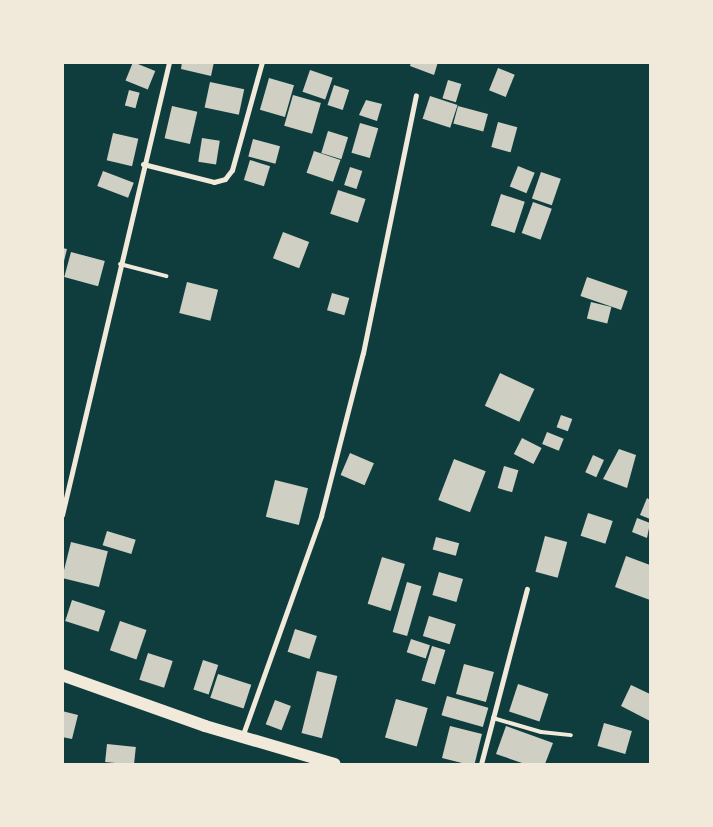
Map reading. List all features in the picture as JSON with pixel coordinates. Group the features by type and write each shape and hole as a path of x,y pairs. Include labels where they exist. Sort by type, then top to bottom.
{"main road":[{"path":"62,675 242,738 335,764"}],"street":[{"path":"62,515 143,164 169,62"},
{"path":"143,164 214,182 225,179 232,170 262,62"},
{"path":"242,738 320,516 363,353 416,95"},
{"path":"481,764 527,589"}],"lane":[{"path":"120,264 166,276"},
{"path":"493,718 541,732 571,735"}],"building":[{"path":"133,62 155,71 148,90 126,81"},
{"path":"182,62 214,62 211,76 181,69"},
{"path":"411,62 438,62 434,75 410,66"},
{"path":"498,68 515,75 506,97 489,90"},
{"path":"310,70 333,78 325,100 303,92"},
{"path":"269,78 294,85 285,117 260,110"},
{"path":"448,80 461,84 456,102 442,98"},
{"path":"210,82 244,89 239,115 205,107"},
{"path":"334,85 349,90 343,110 328,105"},
{"path":"129,90 140,93 135,108 125,105"},
{"path":"293,95 321,103 312,134 284,126"},
{"path":"430,96 458,105 450,128 423,119"},
{"path":"366,100 382,104 377,121 359,115"},
{"path":"172,106 197,112 190,144 165,138"},
{"path":"458,106 488,114 483,131 453,123"},
{"path":"498,122 517,127 511,152 491,147"},
{"path":"360,123 378,128 370,158 351,153"},
{"path":"328,131 348,137 341,159 321,153"},
{"path":"113,133 138,139 132,166 107,160"},
{"path":"202,138 220,141 216,165 198,162"},
{"path":"253,139 280,146 275,164 248,156"},
{"path":"314,151 340,160 333,182 307,173"},
{"path":"250,160 270,166 264,186 244,180"},
{"path":"518,166 535,173 526,193 510,186"},
{"path":"350,167 362,171 356,189 344,185"},
{"path":"103,171 134,183 128,198 97,186"},
{"path":"541,172 561,179 552,205 532,198"},
{"path":"338,190 366,199 358,223 330,214"},
{"path":"501,194 525,202 515,233 491,225"},
{"path":"533,202 552,209 541,240 522,233"},
{"path":"283,232 309,242 299,268 273,258"},
{"path":"62,248 67,249 63,265 62,265"},
{"path":"71,252 105,261 98,286 64,277"},
{"path":"587,277 628,291 621,310 580,296"},
{"path":"187,282 218,290 210,321 179,313"},
{"path":"332,293 349,298 344,315 327,310"},
{"path":"591,302 611,307 607,324 587,318"},
{"path":"500,373 534,389 519,422 485,406"},
{"path":"561,415 572,419 568,431 557,427"},
{"path":"547,432 564,439 559,451 542,444"},
{"path":"522,438 542,448 533,464 514,454"},
{"path":"619,449 636,455 627,488 603,479"},
{"path":"350,453 374,463 365,485 341,475"},
{"path":"593,455 604,460 596,477 585,472"},
{"path":"454,459 486,471 470,512 438,500"},
{"path":"504,466 518,470 512,492 498,488"},
{"path":"275,480 308,488 299,525 266,517"},
{"path":"647,498 650,500 650,519 640,515"},
{"path":"588,513 613,521 605,544 581,536"},
{"path":"637,518 650,523 647,538 632,532"},
{"path":"107,531 136,540 131,554 103,545"},
{"path":"545,536 567,542 558,578 535,572"},
{"path":"436,537 459,543 456,556 433,550"},
{"path":"71,542 108,551 99,587 62,578"},
{"path":"626,556 650,565 650,600 615,587"},
{"path":"382,557 405,564 391,611 368,604"},
{"path":"439,572 463,579 456,602 432,595"},
{"path":"407,582 421,586 407,636 393,632"},
{"path":"72,600 105,611 98,632 65,621"},
{"path":"429,616 456,624 450,644 423,636"},
{"path":"120,621 146,630 136,659 110,650"},
{"path":"295,629 317,636 309,659 288,652"},
{"path":"411,639 430,645 426,658 407,652"},
{"path":"432,646 445,650 435,685 421,680"},
{"path":"148,653 173,661 164,688 139,680"},
{"path":"203,660 218,665 209,694 193,689"},
{"path":"464,664 494,672 486,702 456,694"},
{"path":"317,671 337,676 322,738 302,733"},
{"path":"218,674 251,685 244,709 210,698"},
{"path":"518,684 548,694 539,721 509,712"},
{"path":"631,685 650,694 650,721 621,706"},
{"path":"447,696 488,708 483,727 441,715"},
{"path":"396,699 428,708 417,747 385,737"},
{"path":"275,700 291,706 282,730 266,724"},
{"path":"62,711 78,715 72,739 62,737"},
{"path":"604,723 632,731 625,754 597,746"},
{"path":"450,726 482,734 475,764 466,764 442,758"},
{"path":"506,726 553,743 545,764 525,764 496,754"},
{"path":"107,744 136,747 134,764 105,762"}]}
